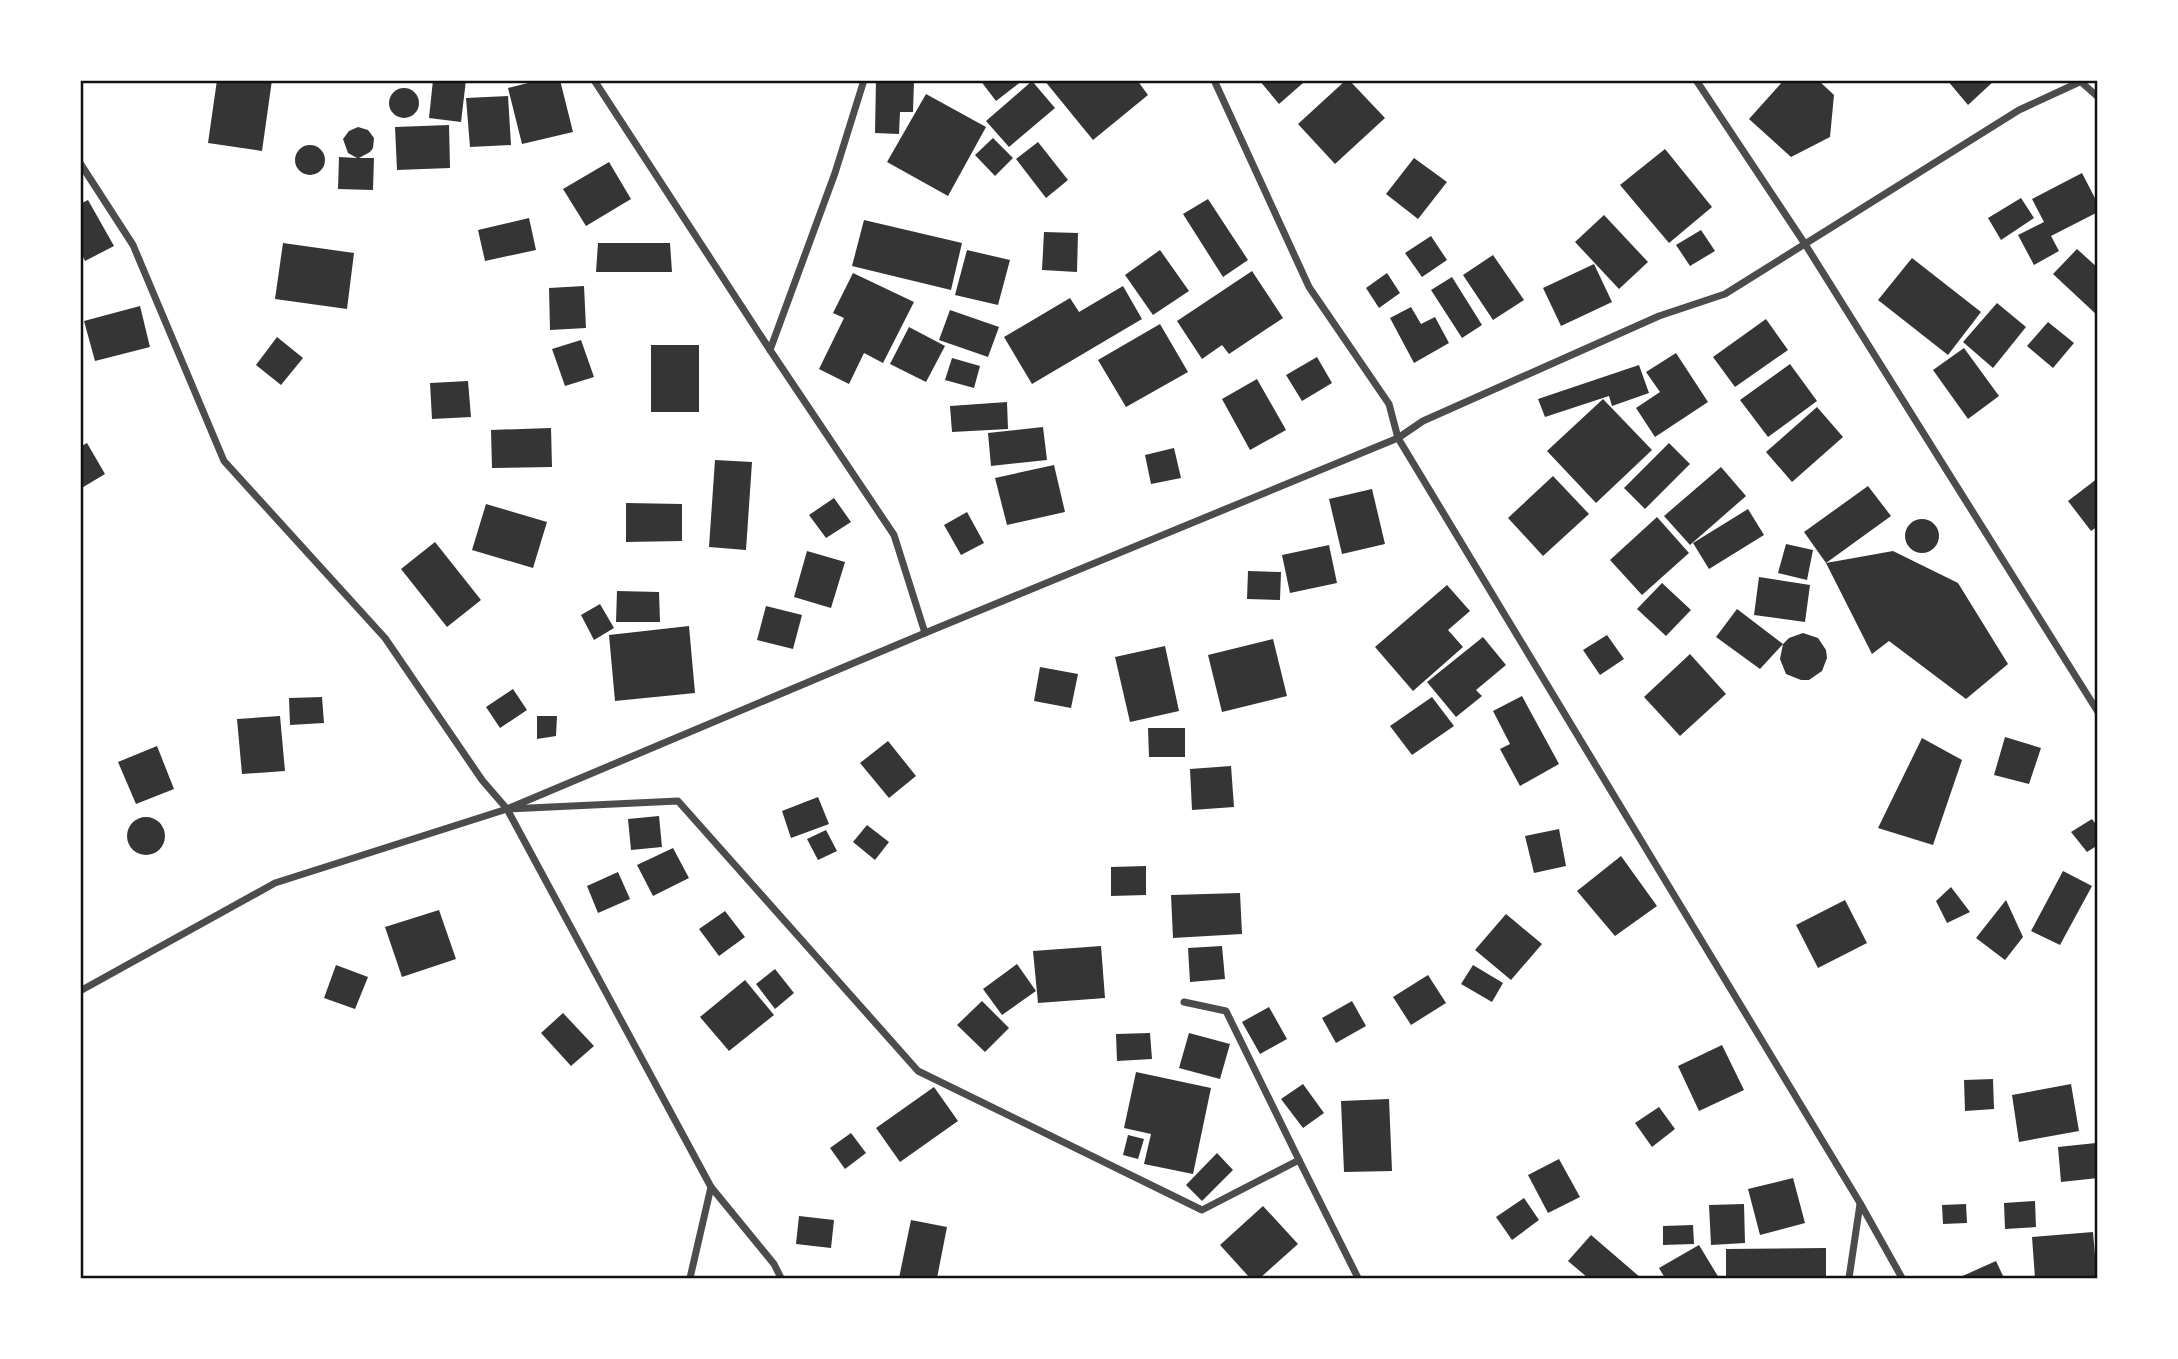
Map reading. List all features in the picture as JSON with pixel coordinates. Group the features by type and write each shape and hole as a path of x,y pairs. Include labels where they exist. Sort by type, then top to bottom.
{"street":[{"path":"594,80 894,535 925,633"},
{"path":"770,350 835,173 863,80"},
{"path":"1214,80 1308,287 1389,404 1398,438 1860,1203 1902,1279"},
{"path":"1696,80 1805,244 2098,712"},
{"path":"80,991 275,884 507,809 1398,438 1423,421 1659,316 1725,294 2019,110 2082,81 2098,97"},
{"path":"80,163 133,245 224,461 385,638 482,780 507,809 711,1187 774,1264 781,1279"},
{"path":"507,809 678,801 918,1071 1202,1210 1299,1160"},
{"path":"1184,1002 1226,1011 1359,1279"},
{"path":"690,1279 711,1187"},
{"path":"1849,1279 1860,1203"}],"building":[{"path":"217,80 272,80 262,151 208,143"},
{"path":"433,80 466,80 461,122 429,118"},
{"path":"540,80 560,80 573,132 522,144 508,88"},
{"path":"876,80 914,81 913,112 900,112 899,134 875,133"},
{"path":"980,80 1023,80 996,101"},
{"path":"1044,80 1137,80 1148,95 1093,140"},
{"path":"1259,80 1302,80 1303,83 1279,104"},
{"path":"1346,80 1385,118 1335,164 1298,124"},
{"path":"1784,80 1818,80 1834,95 1830,137 1791,157 1749,119"},
{"path":"1947,80 1995,80 1968,105"},
{"path":"1032,81 1055,108 1009,147 986,121"},
{"path":"404,88 415,92 419,103 415,114 404,118 393,114 389,103 393,92"},
{"path":"926,94 986,127 948,196 887,162"},
{"path":"508,96 511,145 470,147 466,98"},
{"path":"449,125 450,168 397,170 395,127"},
{"path":"358,127 368,130 374,138 370,152 359,158 374,158 373,190 338,189 339,157 357,158 348,153 343,139 349,131"},
{"path":"993,138 1013,158 995,176 975,155"},
{"path":"1038,142 1068,180 1046,198 1016,159"},
{"path":"310,145 321,149 325,160 321,171 310,175 299,171 295,160 299,149"},
{"path":"1665,149 1712,207 1669,243 1620,185"},
{"path":"1414,158 1447,182 1418,219 1386,194"},
{"path":"609,162 631,199 586,226 563,189"},
{"path":"2082,173 2098,204 2098,212 2051,236 2059,251 2034,265 2018,235 2044,222 2032,199"},
{"path":"2021,198 2034,218 2001,240 1988,218"},
{"path":"1208,199 1248,260 1223,277 1183,214"},
{"path":"88,200 114,246 85,261 80,251 80,204"},
{"path":"1604,215 1648,262 1619,289 1575,242"},
{"path":"529,218 536,250 485,261 478,230"},
{"path":"864,220 962,243 951,290 852,266"},
{"path":"1701,230 1715,251 1690,266 1676,245"},
{"path":"1044,232 1078,233 1077,272 1042,270"},
{"path":"1431,236 1447,260 1422,277 1405,253"},
{"path":"283,243 354,253 347,309 275,299"},
{"path":"598,243 670,243 672,272 596,272"},
{"path":"2077,249 2098,268 2098,316 2053,274"},
{"path":"967,250 1010,260 998,305 955,295"},
{"path":"1160,250 1189,291 1153,315 1125,275"},
{"path":"1493,255 1524,300 1493,320 1463,275"},
{"path":"1912,258 1981,312 1948,355 1878,300"},
{"path":"1594,264 1612,302 1561,326 1543,288"},
{"path":"1252,271 1283,318 1229,354 1222,345 1202,359 1177,321"},
{"path":"853,273 914,302 883,363 864,353 849,384 819,369 844,318 833,313"},
{"path":"1387,273 1400,293 1379,308 1366,288"},
{"path":"1452,277 1482,325 1462,338 1431,290"},
{"path":"584,286 586,328 550,330 549,288"},
{"path":"1123,286 1142,319 1032,384 1004,337 1070,298 1079,312"},
{"path":"1997,303 2026,327 1993,368 1963,342"},
{"path":"140,306 150,347 95,361 84,321"},
{"path":"1411,307 1421,324 1435,317 1449,343 1414,363 1390,318"},
{"path":"950,310 999,327 988,357 939,340"},
{"path":"1766,319 1788,350 1735,387 1713,357"},
{"path":"2048,322 2074,343 2053,368 2027,346"},
{"path":"1160,324 1188,372 1126,407 1098,360"},
{"path":"909,327 945,346 926,382 890,364"},
{"path":"277,337 303,358 281,385 256,365"},
{"path":"581,340 594,377 565,386 552,349"},
{"path":"651,345 699,345 699,412 651,412"},
{"path":"1964,348 1999,396 1968,419 1933,370"},
{"path":"1676,353 1708,402 1655,437 1636,408 1660,392 1646,372"},
{"path":"1317,357 1332,383 1302,401 1286,375"},
{"path":"952,358 980,366 974,388 945,380"},
{"path":"1790,364 1817,401 1768,437 1740,400"},
{"path":"1639,365 1649,393 1612,406 1609,396 1545,417 1538,399"},
{"path":"1257,379 1286,430 1250,450 1222,399"},
{"path":"468,381 471,417 432,419 430,383"},
{"path":"1603,399 1652,450 1596,503 1547,451"},
{"path":"1007,402 1008,429 952,432 950,406"},
{"path":"1817,407 1843,437 1792,482 1766,452"},
{"path":"1043,427 1047,460 991,466 988,433"},
{"path":"551,428 552,467 492,468 491,430"},
{"path":"87,443 105,474 80,489 80,447"},
{"path":"1669,443 1690,464 1645,509 1624,488"},
{"path":"1174,448 1181,478 1151,484 1145,455"},
{"path":"715,460 752,462 746,550 709,547"},
{"path":"1054,465 1065,512 1007,525 995,478"},
{"path":"1721,467 1746,496 1690,545 1664,516"},
{"path":"1553,476 1589,514 1543,556 1508,518"},
{"path":"2098,478 2098,526 2091,531 2068,501"},
{"path":"1868,486 1891,516 1826,563 1804,532"},
{"path":"1372,489 1385,544 1342,554 1329,499"},
{"path":"834,498 851,522 826,538 809,515"},
{"path":"626,503 682,504 682,541 626,542"},
{"path":"486,504 547,522 533,568 472,550"},
{"path":"1748,509 1764,535 1709,569 1693,543"},
{"path":"967,512 984,543 961,555 944,525"},
{"path":"1657,517 1689,553 1642,595 1610,560"},
{"path":"1922,519 1934,524 1939,536 1934,548 1922,553 1910,548 1905,536 1910,524"},
{"path":"435,542 481,600 447,627 401,569"},
{"path":"1786,544 1813,550 1807,580 1778,573"},
{"path":"1329,545 1337,583 1290,593 1282,555"},
{"path":"807,551 845,562 831,608 794,597"},
{"path":"1893,551 1958,583 2008,664 1966,699 1889,641 1872,654 1826,563"},
{"path":"1248,571 1281,572 1280,600 1247,599"},
{"path":"1759,577 1810,585 1805,622 1754,615"},
{"path":"1662,583 1691,610 1666,636 1637,609"},
{"path":"1447,585 1470,611 1448,630 1463,647 1413,691 1375,647"},
{"path":"617,591 659,592 660,622 616,622"},
{"path":"600,604 614,628 594,640 581,615"},
{"path":"766,606 802,615 793,649 757,640"},
{"path":"1737,609 1783,644 1760,669 1716,637"},
{"path":"689,626 695,693 615,701 609,635"},
{"path":"1803,633 1818,638 1826,650 1827,658 1822,671 1809,680 1786,674 1780,659 1783,644 1789,638"},
{"path":"1607,635 1624,659 1600,675 1583,650"},
{"path":"1483,637 1506,665 1476,690 1482,696 1456,717 1427,682"},
{"path":"1273,639 1287,696 1222,712 1208,655"},
{"path":"1165,646 1179,711 1130,722 1115,657"},
{"path":"1690,654 1726,694 1680,736 1644,697"},
{"path":"1040,667 1078,674 1071,708 1034,701"},
{"path":"513,689 527,710 500,728 486,707"},
{"path":"1522,696 1559,764 1520,786 1500,749 1510,744 1493,711"},
{"path":"322,697 324,723 290,725 289,698"},
{"path":"1432,697 1454,726 1412,755 1390,726"},
{"path":"280,716 285,771 242,774 237,719"},
{"path":"537,716 557,716 556,736 537,739"},
{"path":"1148,728 1185,728 1185,757 1149,757"},
{"path":"2005,737 2041,748 2029,784 1994,775"},
{"path":"1922,738 1962,760 1933,845 1878,828"},
{"path":"888,741 916,776 889,798 860,763"},
{"path":"157,746 174,789 136,804 118,762"},
{"path":"1231,766 1234,807 1192,810 1190,769"},
{"path":"818,797 829,824 791,838 782,811"},
{"path":"659,816 662,847 631,850 628,819"},
{"path":"146,817 159,823 165,836 159,849 146,855 133,849 127,836 133,823"},
{"path":"2092,819 2098,827 2098,845 2087,852 2071,832"},
{"path":"867,825 889,842 875,860 853,842"},
{"path":"1559,829 1566,866 1534,873 1525,836"},
{"path":"826,830 837,851 818,860 807,839"},
{"path":"673,848 689,878 653,896 637,865"},
{"path":"1621,856 1657,906 1615,936 1577,891"},
{"path":"1146,866 1146,895 1111,896 1111,867"},
{"path":"2063,871 2092,886 2060,945 2031,931"},
{"path":"618,872 630,899 598,913 587,886"},
{"path":"1951,887 1970,912 1947,923 1936,901"},
{"path":"1240,893 1242,934 1173,938 1171,895"},
{"path":"1845,900 1867,943 1818,968 1796,925"},
{"path":"2006,900 2023,937 2005,960 1976,938"},
{"path":"439,910 456,959 402,977 385,927"},
{"path":"725,911 745,937 719,956 699,929"},
{"path":"1506,914 1542,944 1511,980 1475,950"},
{"path":"1101,946 1105,998 1038,1003 1033,951"},
{"path":"1222,946 1225,979 1190,982 1188,948"},
{"path":"1017,964 1036,991 1002,1015 983,989"},
{"path":"336,965 368,977 355,1009 324,998"},
{"path":"1473,965 1503,983 1492,1002 1461,984"},
{"path":"775,969 794,993 775,1009 756,984"},
{"path":"1428,975 1446,1003 1411,1025 1393,997"},
{"path":"745,980 774,1015 729,1051 700,1017"},
{"path":"982,1001 1009,1028 985,1052 957,1025"},
{"path":"1352,1001 1366,1026 1336,1043 1322,1018"},
{"path":"1269,1007 1287,1039 1260,1054 1242,1022"},
{"path":"563,1013 594,1046 571,1066 541,1033"},
{"path":"1150,1033 1152,1059 1117,1061 1116,1034"},
{"path":"1189,1033 1230,1044 1220,1079 1179,1068"},
{"path":"1722,1045 1744,1090 1699,1111 1678,1066"},
{"path":"1136,1072 1211,1088 1193,1174 1144,1164 1151,1134 1124,1128"},
{"path":"1993,1079 1994,1109 1965,1111 1964,1080"},
{"path":"1303,1084 1324,1113 1303,1128 1281,1099"},
{"path":"2071,1084 2079,1131 2019,1142 2012,1095"},
{"path":"934,1087 958,1121 900,1162 876,1128"},
{"path":"1389,1099 1392,1171 1344,1172 1341,1101"},
{"path":"1659,1107 1675,1129 1652,1147 1635,1123"},
{"path":"851,1133 866,1153 845,1169 830,1148"},
{"path":"1128,1135 1144,1139 1138,1159 1123,1155"},
{"path":"2096,1143 2098,1178 2061,1182 2058,1147"},
{"path":"1217,1153 1233,1170 1202,1201 1186,1185"},
{"path":"1559,1159 1580,1197 1548,1213 1528,1175"},
{"path":"1793,1178 1805,1223 1760,1235 1748,1189"},
{"path":"1524,1198 1539,1220 1512,1240 1496,1217"},
{"path":"2035,1201 2036,1227 2005,1229 2004,1203"},
{"path":"1744,1204 1745,1243 1711,1245 1709,1205"},
{"path":"1966,1204 1967,1223 1943,1224 1942,1205"},
{"path":"1263,1206 1298,1244 1260,1278 1250,1278 1220,1245"},
{"path":"799,1216 834,1220 831,1248 796,1244"},
{"path":"911,1220 947,1227 937,1278 899,1278"},
{"path":"1693,1225 1694,1244 1663,1245 1663,1226"},
{"path":"2093,1232 2097,1278 2035,1278 2032,1237"},
{"path":"1591,1235 1641,1278 1588,1278 1568,1261"},
{"path":"1699,1245 1719,1278 1665,1278 1659,1268"},
{"path":"1826,1248 1826,1278 1726,1278 1726,1249"},
{"path":"1996,1261 2004,1278 1958,1278"}]}
